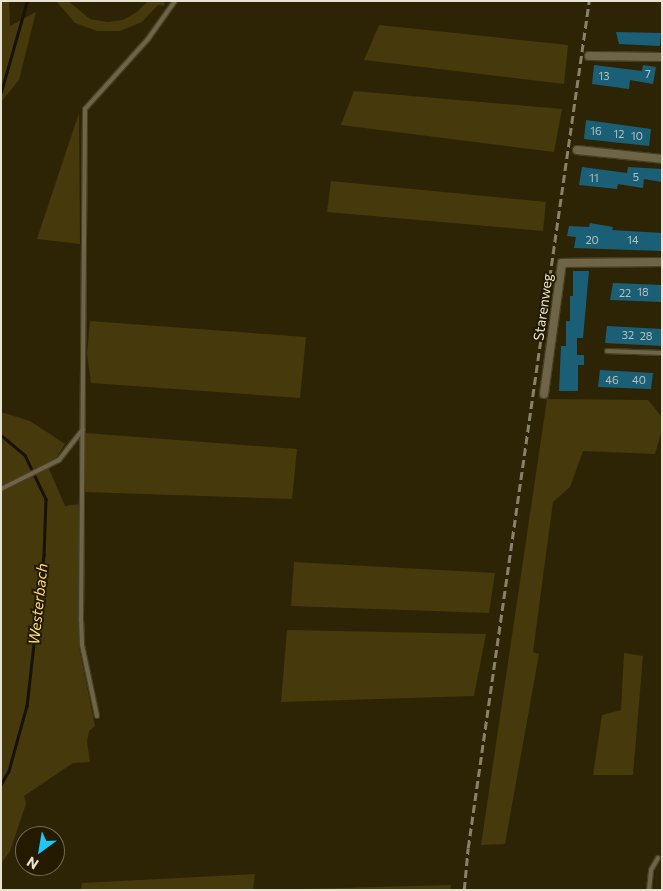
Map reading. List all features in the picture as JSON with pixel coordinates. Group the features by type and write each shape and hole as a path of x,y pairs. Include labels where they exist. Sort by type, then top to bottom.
{"street":[{"path":"589,56 662,57"},
{"path":"577,150 662,159"},
{"name":"Starenweg","path":"544,394 562,263 662,262"}],"lane":[{"path":"97,716 82,645 85,109 148,39 175,1"},
{"path":"606,351 662,352"},
{"path":"1,489 43,466 59,460 83,429"},
{"path":"649,890 651,870 658,858"}],"shaded area":[{"path":"1,1 9,1 10,26 36,12 19,80 1,102"},
{"path":"56,1 68,1 90,19 107,22 123,20 137,12 148,1 165,1 164,6 158,5 142,22 120,31 97,31 75,23"},
{"path":"379,25 568,45 564,84 364,60"},
{"path":"354,91 562,109 554,152 341,125"},
{"path":"79,113 80,244 37,239"},
{"path":"331,181 546,202 543,231 327,212"},
{"path":"90,321 306,337 300,398 91,383 87,354"},
{"path":"547,399 648,400 662,417 662,430 655,454 583,451 570,487 553,502 533,652 539,654 505,844 481,845"},
{"path":"1,412 30,421 65,444 49,469 65,506 79,504 79,647 95,726 89,731 87,742 90,762 73,763 24,796 26,804 19,826 15,826 15,836 10,851 1,864"},
{"path":"85,433 297,449 292,499 84,492"},
{"path":"294,562 495,573 489,613 291,606"},
{"path":"287,630 486,634 474,696 281,702"},
{"path":"624,653 643,656 633,775 593,775 602,715 621,710"},
{"path":"255,874 253,890 81,890 82,883"},
{"path":"451,885 450,890 264,890"}],"building":[{"path":"616,32 661,33 660,46 619,44"},
{"path":"594,65 642,71 643,65 656,67 653,84 630,80 629,89 592,84"},
{"path":"586,120 651,129 649,146 584,139"},
{"path":"582,167 627,173 628,167 662,169 662,182 644,179 643,188 618,184 617,189 579,185"},
{"path":"590,223 613,227 612,230 662,233 662,251 574,248 576,237 567,236 569,226 589,227"},
{"path":"573,271 589,271 583,338 577,338 577,355 584,355 584,365 578,365 578,391 559,391 561,346 566,346 566,321 570,321"},
{"path":"613,283 662,285 662,302 610,300"},
{"path":"607,326 662,329 662,346 605,343"},
{"path":"600,370 653,373 651,389 598,387"}],"waterway":[{"name":"Westerbach","path":"1,92 27,1"},
{"name":"Westerbach","path":"1,435 25,455 46,499 44,555 27,706 9,771 1,785"}],"railway":[{"path":"464,890 468,848 589,1"}]}
